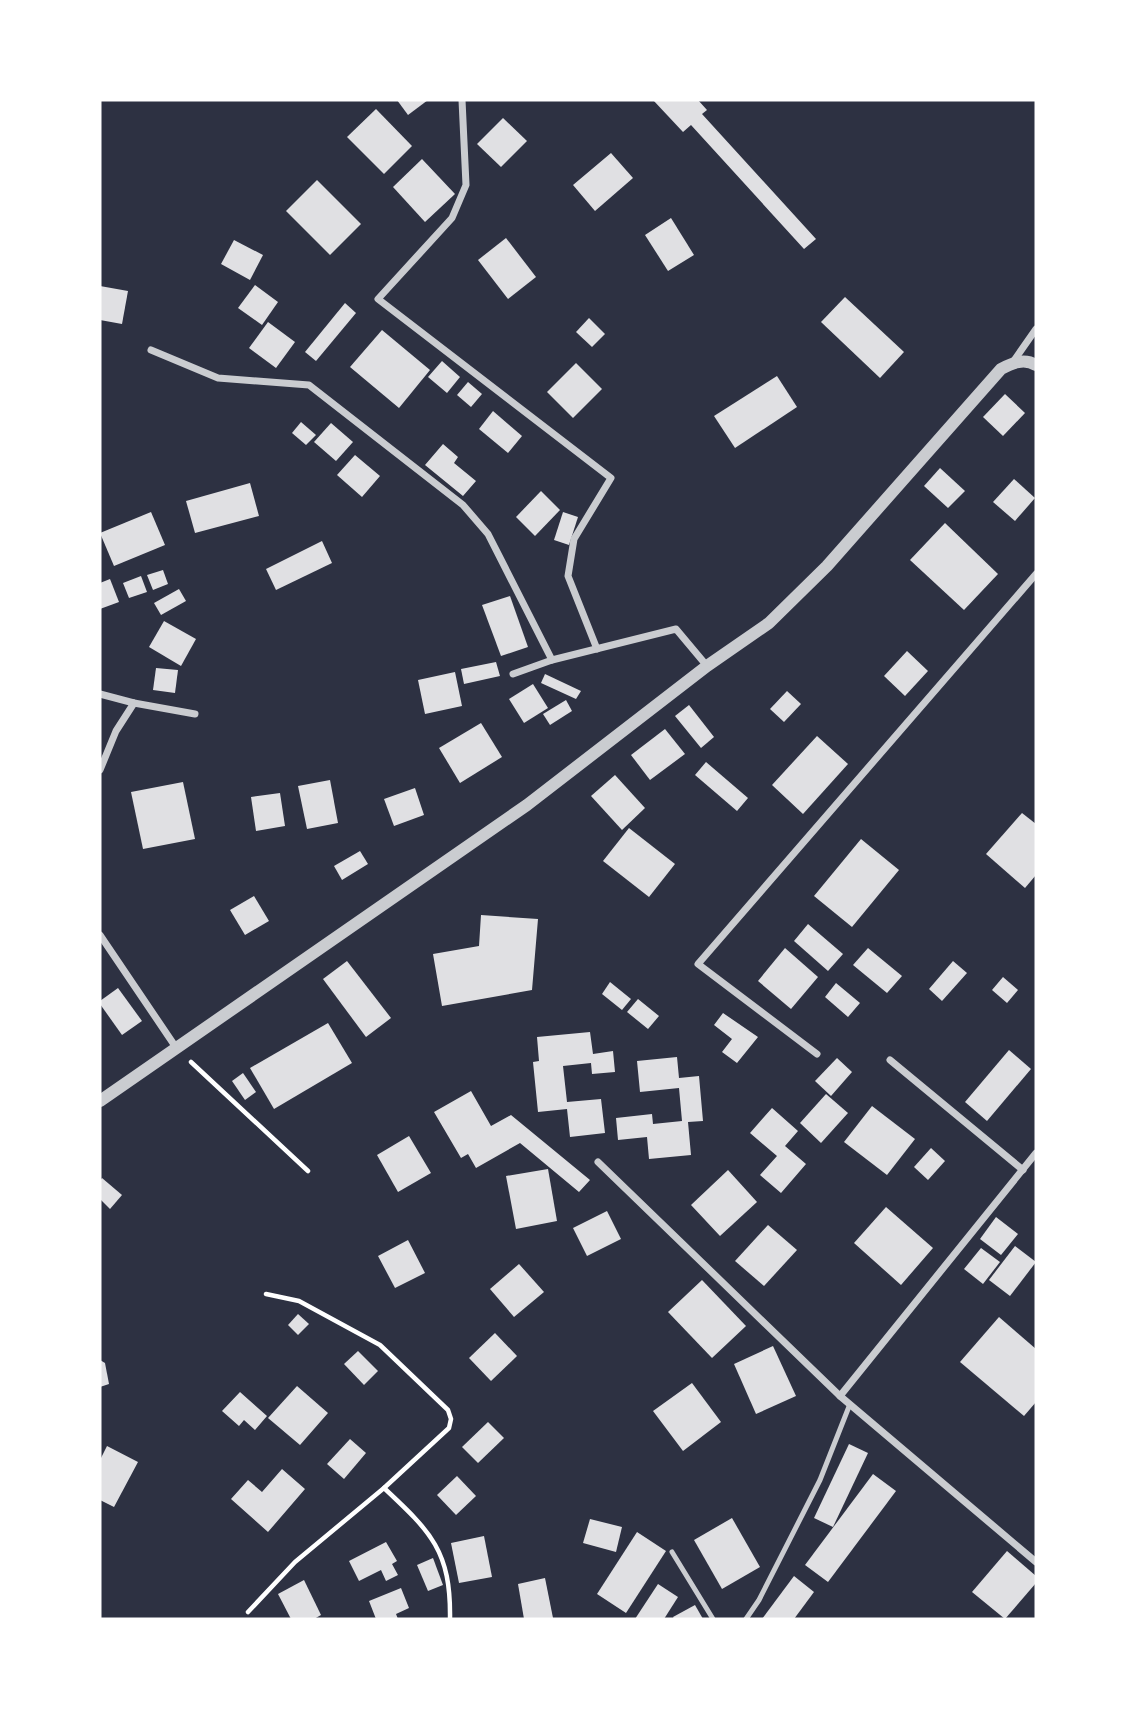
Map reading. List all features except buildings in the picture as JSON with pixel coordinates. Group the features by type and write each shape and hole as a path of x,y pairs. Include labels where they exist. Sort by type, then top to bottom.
{"street":[{"path":"462,100 466,185 452,218 378,299 611,478 574,539 568,576 597,649"},
{"path":"100,1101 527,805 707,666 769,623 827,566 1001,369 1013,362 1036,329"},
{"path":"151,350 218,378 309,385 463,505 488,534 552,660"},
{"path":"1013,362 1032,362 1036,365"},
{"path":"817,1054 698,964 1036,574"},
{"path":"513,674 552,660 676,629 707,666"},
{"path":"100,694 134,703 195,713"},
{"path":"100,771 116,731 134,703"},
{"path":"100,935 177,1049"},
{"path":"890,1060 1023,1170"},
{"path":"840,1396 1036,1153"},
{"path":"598,1162 840,1396 1036,1562"}],"lane":[{"path":"746,1619 759,1600 820,1480 850,1404"},
{"path":"672,1552 713,1619"}],"path":[{"path":"177,1049 308,1171"},
{"path":"248,1612 295,1562 384,1488 449,1428 452,1419 447,1410 380,1345 299,1301 266,1294"},
{"path":"384,1488 422,1523 438,1548 450,1589 450,1619"}]}
